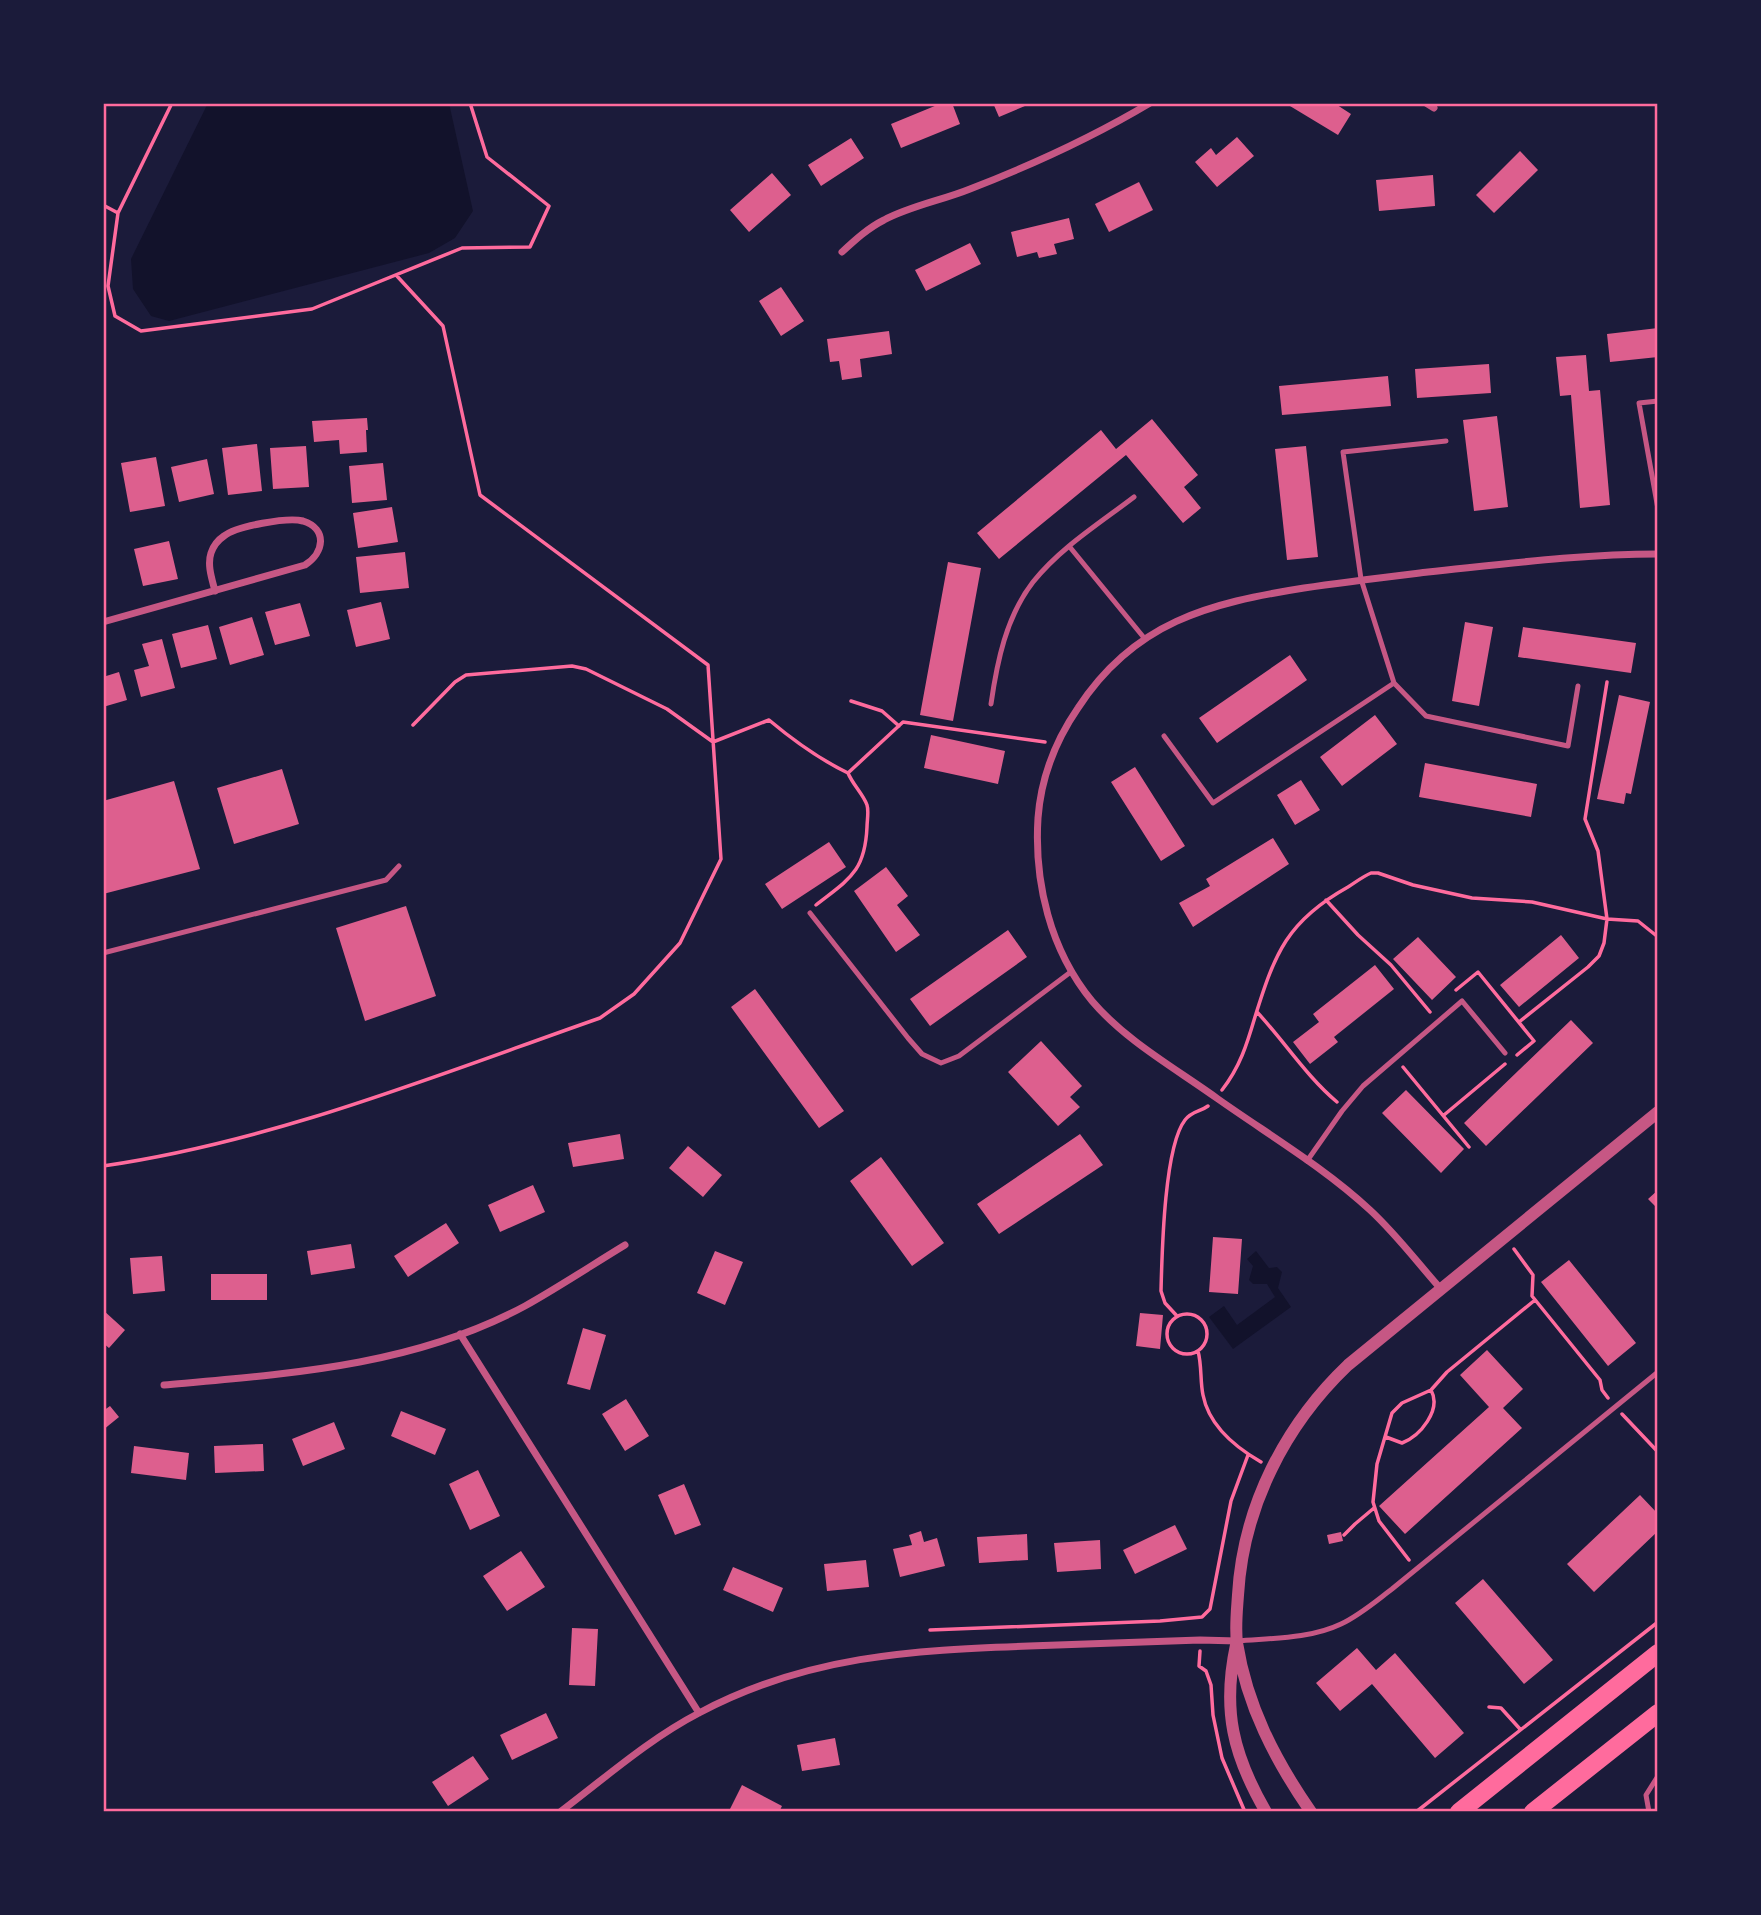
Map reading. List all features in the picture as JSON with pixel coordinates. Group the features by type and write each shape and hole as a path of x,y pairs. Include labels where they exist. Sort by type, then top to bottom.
{"main road":[{"path":"1459,1812 1658,1653"},
{"path":"1533,1812 1658,1713"}],"street":[{"path":"842,252 870,228 887,218 969,190 1033,163 1096,134 1150,103"},
{"path":"1426,103 1434,108"},
{"path":"103,622 215,591 305,565 314,560 320,552 321,539 316,529 306,522 294,519 238,529 225,534 212,551 209,563 215,591"},
{"path":"1440,1288 1371,1211 1307,1162 1134,1040 1090,999 1072,971 1045,908 1037,841 1039,808 1046,775 1069,721 1110,667 1145,639 1189,615 1222,603 1361,579 1545,560 1658,554"},
{"path":"1266,1812 1244,1769 1230,1719 1230,1676 1237,1641 1238,1590 1244,1548 1252,1516 1272,1468 1300,1420 1327,1386 1363,1352 1658,1112"},
{"path":"164,1385 293,1374 395,1355 460,1334 524,1307 625,1245"},
{"path":"460,1334 699,1713"},
{"path":"560,1812 638,1752 699,1713 776,1679 825,1665 868,1656 996,1647 1237,1641"},
{"path":"1237,1641 1258,1720 1284,1772 1311,1812"}],"lane":[{"path":"1658,401 1639,403 1658,509"},
{"path":"1446,440 1343,452 1361,579 1394,683 1426,716 1568,746 1578,686"},
{"path":"992,704 998,661 1013,617 1033,582 1069,546 1133,497"},
{"path":"1069,546 1145,639"},
{"path":"1164,736 1213,803 1394,683"},
{"path":"103,953 386,880 399,866"},
{"path":"810,913 908,1038 922,1054 941,1063 959,1056 1072,971"},
{"path":"1307,1162 1344,1108 1363,1086 1462,1002 1505,1053"},
{"path":"1237,1641 1306,1634 1334,1627 1364,1610 1658,1371"},
{"path":"1648,1812 1646,1795 1658,1776"}],"path":[{"path":"173,103 118,213 108,286 114,316 141,331 312,309 462,248 530,247 549,206 486,157 470,103"},
{"path":"103,205 118,213"},
{"path":"103,1166 147,1160 307,1121 600,1018 634,994 680,943 721,859 708,665 481,495 443,326 396,275"},
{"path":"413,725 455,682 466,675 572,666 586,670 667,709 713,742"},
{"path":"1519,1022 1599,956 1606,935 1607,919 1597,843 1585,819 1607,682"},
{"path":"850,701 883,711 899,726"},
{"path":"713,742 769,720 796,742 848,772 852,783 868,806 862,860 852,877 808,911 810,913"},
{"path":"848,772 903,722 1057,745"},
{"path":"1177,1316 1164,1303 1161,1291 1171,1164 1180,1127 1193,1112 1205,1109 1216,1098 1239,1064 1270,974 1288,936 1310,911 1362,877 1378,873 1413,885 1472,898 1532,902 1607,919 1638,921 1658,937"},
{"path":"1326,899 1358,935 1391,965 1438,1021"},
{"path":"1444,1115 1534,1041 1478,972 1449,996"},
{"path":"1257,1012 1322,1089 1344,1108"},
{"path":"1395,1057 1469,1147"},
{"path":"1504,1237 1530,1270 1531,1290 1535,1300 1600,1380 1602,1390 1658,1452"},
{"path":"1416,1569 1384,1528 1374,1508 1372,1497 1390,1418 1396,1407 1431,1390 1447,1372 1535,1300"},
{"path":"1198,1351 1184,1353 1170,1345 1167,1329 1177,1316 1192,1314 1204,1323 1207,1338 1198,1351 1207,1408 1222,1432 1248,1455 1272,1468"},
{"path":"1386,1437 1402,1443 1420,1430 1432,1412 1435,1400 1431,1390"},
{"path":"930,1630 1202,1617 1210,1609 1231,1501 1248,1455"},
{"path":"1345,1535 1374,1508"},
{"path":"1416,1812 1658,1622"},
{"path":"1489,1707 1501,1709 1520,1729"}],"shaded area":[{"path":"208,103 449,103 473,211 455,238 429,253 169,321 151,316 133,289 131,259"},
{"path":"1256,1251 1269,1268 1277,1267 1282,1272 1278,1288 1291,1307 1233,1349 1209,1317 1224,1306 1237,1325 1275,1297 1267,1284 1253,1284 1249,1280 1253,1266 1247,1259"}],"building":[{"path":"942,103 952,103 960,124 901,148 891,124"},
{"path":"993,103 1032,103 999,117"},
{"path":"1285,103 1334,103 1351,114 1338,135"},
{"path":"1237,137 1254,156 1217,187 1195,162 1211,148 1216,155"},
{"path":"851,138 864,158 821,186 808,165"},
{"path":"1520,151 1538,170 1494,213 1476,195"},
{"path":"772,173 791,195 749,232 730,210"},
{"path":"1433,175 1435,206 1379,211 1376,180"},
{"path":"1139,182 1153,210 1109,232 1095,204"},
{"path":"1069,218 1074,239 1054,244 1057,254 1039,258 1037,252 1017,257 1011,232"},
{"path":"970,243 981,264 926,291 915,270"},
{"path":"781,287 804,321 781,336 759,301"},
{"path":"1658,328 1658,357 1610,362 1607,334"},
{"path":"889,331 892,354 860,359 862,377 842,380 839,361 830,362 827,339"},
{"path":"1586,355 1589,391 1600,390 1610,505 1580,508 1571,395 1560,396 1556,357"},
{"path":"1489,364 1491,393 1417,398 1415,369"},
{"path":"1388,376 1391,406 1282,415 1279,386"},
{"path":"1497,416 1508,507 1474,511 1463,420"},
{"path":"367,418 367,452 340,454 339,440 314,442 312,421"},
{"path":"1152,419 1198,475 1184,487 1201,508 1183,523 1126,455 999,559 977,533 1101,430 1116,449"},
{"path":"257,444 262,491 228,495 222,448"},
{"path":"306,446 309,487 273,489 270,448"},
{"path":"1306,446 1318,557 1287,560 1275,449"},
{"path":"156,457 165,506 130,512 121,463"},
{"path":"207,459 214,494 179,502 171,467"},
{"path":"383,463 387,500 352,503 349,466"},
{"path":"392,507 398,542 358,548 353,513"},
{"path":"169,541 178,579 143,586 134,549"},
{"path":"405,552 409,588 360,593 356,557"},
{"path":"948,562 981,568 953,721 920,715"},
{"path":"381,602 390,639 356,647 347,610"},
{"path":"300,603 310,636 275,645 265,612"},
{"path":"252,617 264,655 230,665 219,627"},
{"path":"1465,622 1493,627 1479,706 1452,701"},
{"path":"208,625 217,659 181,668 172,634"},
{"path":"1523,627 1636,643 1631,673 1518,657"},
{"path":"162,639 175,688 141,697 134,670 149,666 142,644"},
{"path":"1290,655 1307,680 1217,743 1199,718"},
{"path":"119,672 127,700 103,707 103,677"},
{"path":"1619,695 1650,702 1631,794 1626,793 1624,804 1597,799"},
{"path":"1375,715 1397,744 1342,786 1320,757"},
{"path":"931,735 1005,751 998,784 924,768"},
{"path":"1425,763 1537,784 1531,817 1419,797"},
{"path":"1135,767 1185,846 1161,861 1111,782"},
{"path":"282,769 299,824 234,844 217,788"},
{"path":"1301,780 1320,810 1295,825 1277,795"},
{"path":"174,781 200,869 103,894 103,801"},
{"path":"1273,838 1289,864 1193,927 1179,903 1210,886 1206,879"},
{"path":"829,842 846,867 782,909 765,884"},
{"path":"886,867 908,896 897,905 920,935 896,952 854,891"},
{"path":"406,906 436,996 365,1021 336,928"},
{"path":"1008,930 1027,957 930,1026 910,999"},
{"path":"1561,935 1579,958 1519,1007 1500,985"},
{"path":"1418,937 1456,977 1432,1000 1393,959"},
{"path":"1375,965 1394,989 1334,1037 1338,1042 1310,1064 1293,1042 1319,1022 1313,1014"},
{"path":"755,989 844,1111 819,1128 731,1007"},
{"path":"1571,1020 1593,1043 1486,1146 1464,1123"},
{"path":"1041,1041 1082,1086 1070,1097 1080,1107 1058,1126 1008,1072"},
{"path":"1406,1090 1464,1149 1441,1173 1382,1113"},
{"path":"620,1134 624,1159 573,1167 568,1143"},
{"path":"1080,1134 1103,1165 999,1234 977,1204"},
{"path":"688,1146 722,1175 703,1197 669,1168"},
{"path":"881,1157 944,1243 912,1266 850,1181"},
{"path":"533,1185 545,1212 500,1232 488,1205"},
{"path":"1658,1190 1658,1209 1648,1199"},
{"path":"446,1223 459,1243 408,1277 394,1256"},
{"path":"1213,1237 1242,1239 1238,1294 1209,1292"},
{"path":"351,1244 355,1268 311,1275 307,1251"},
{"path":"715,1251 743,1262 725,1305 697,1293"},
{"path":"162,1256 165,1291 133,1294 130,1258"},
{"path":"1569,1260 1636,1343 1608,1366 1541,1282"},
{"path":"211,1274 267,1274 267,1300 211,1300"},
{"path":"103,1310 125,1330 109,1348 103,1343"},
{"path":"1140,1313 1163,1315 1160,1349 1136,1346"},
{"path":"583,1328 606,1335 590,1390 567,1384"},
{"path":"1487,1350 1523,1389 1503,1408 1522,1428 1405,1534 1379,1506 1489,1407 1460,1375"},
{"path":"626,1399 649,1436 625,1451 602,1414"},
{"path":"110,1406 119,1417 103,1430 103,1411"},
{"path":"401,1411 446,1429 435,1455 391,1436"},
{"path":"334,1422 345,1449 303,1466 292,1439"},
{"path":"263,1444 264,1471 215,1473 214,1446"},
{"path":"134,1446 189,1453 186,1480 131,1473"},
{"path":"478,1470 500,1516 470,1530 449,1484"},
{"path":"684,1484 701,1525 675,1535 658,1495"},
{"path":"1640,1495 1658,1514 1658,1531 1594,1592 1567,1564"},
{"path":"1175,1525 1187,1549 1135,1574 1123,1550"},
{"path":"921,1531 924,1542 937,1538 945,1566 900,1577 893,1549 912,1545 909,1535"},
{"path":"1341,1532 1343,1541 1329,1544 1327,1535"},
{"path":"1027,1534 1028,1560 979,1563 977,1537"},
{"path":"1100,1540 1101,1569 1057,1572 1054,1543"},
{"path":"521,1551 545,1587 507,1611 483,1576"},
{"path":"866,1560 869,1587 827,1591 824,1564"},
{"path":"733,1567 783,1588 773,1612 723,1590"},
{"path":"1483,1579 1553,1660 1524,1684 1455,1603"},
{"path":"572,1628 598,1629 595,1686 569,1685"},
{"path":"1357,1648 1376,1670 1395,1653 1464,1733 1435,1758 1372,1684 1340,1711 1316,1683"},
{"path":"546,1713 558,1738 512,1760 500,1735"},
{"path":"835,1738 840,1765 802,1771 797,1745"},
{"path":"473,1756 489,1779 448,1806 432,1782"},
{"path":"742,1785 782,1806 779,1812 735,1812 730,1809"}]}
